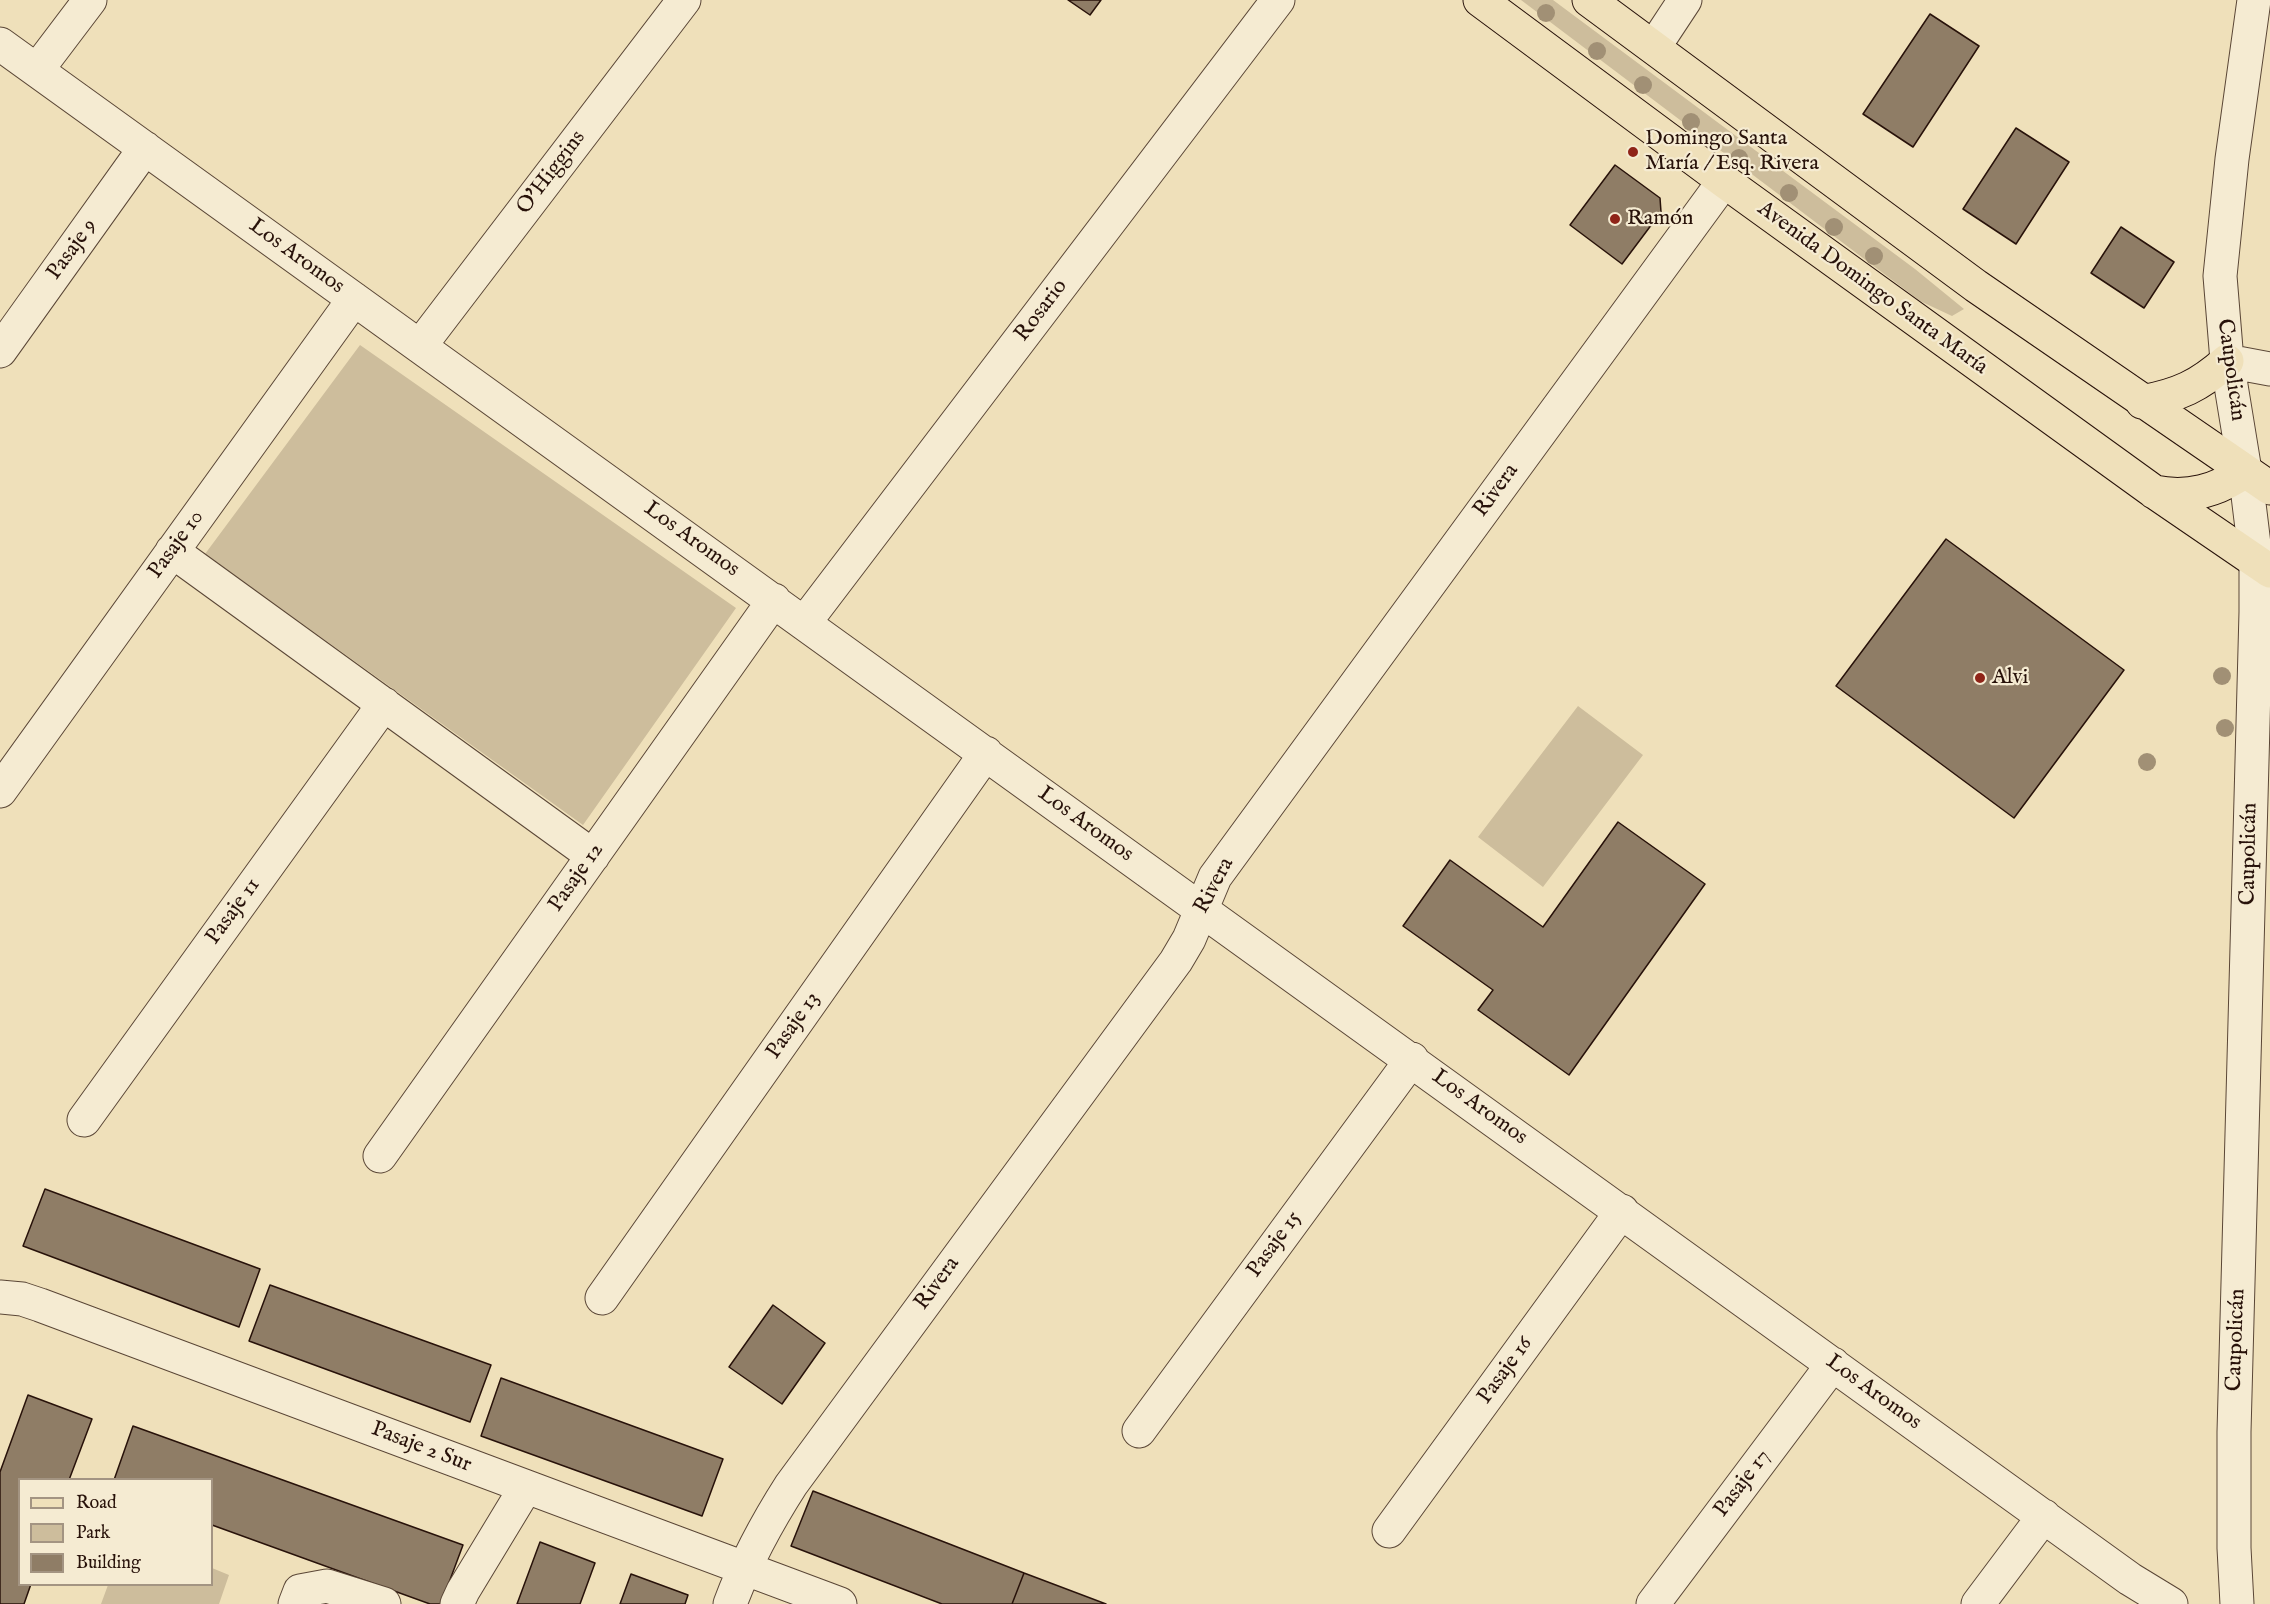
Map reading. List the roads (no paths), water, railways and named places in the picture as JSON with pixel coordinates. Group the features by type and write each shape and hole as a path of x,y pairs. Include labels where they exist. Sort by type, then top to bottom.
{"main road":[{"name":"Avenida Domingo Santa María","path":"1480,0 1724,181 2153,491 2263,566"},
{"path":"1589,0 1976,286 2258,480"},
{"path":"2142,402 2169,396 2196,386 2227,361"},
{"path":"2153,491 2168,495 2201,492 2258,480"}],"street":[{"path":"37,70 90,0"},
{"name":"O'Higgins","path":"420,346 684,0"},
{"name":"Rosario","path":"805,622 1278,0"},
{"path":"1654,47 1684,0"},
{"name":"Caupolicán","path":"2237,1604 2234,1548 2234,1432 2258,980 2263,566 2258,480 2227,361 2220,276 2232,159 2254,0"},
{"name":"Los Aromos","path":"0,44 1412,1059 2130,1579 2170,1604"},
{"name":"Pasaje 9","path":"0,351 145,148"},
{"name":"Rivera","path":"730,1604 743,1568 763,1528 791,1485 1176,961 1189,939 1215,877 1724,181"},
{"name":"Pasaje 10","path":"0,791 354,299"},
{"path":"2227,361 2270,369"},
{"path":"172,551 593,856"},
{"name":"Pasaje 12","path":"380,1156 774,600"},
{"name":"Pasaje 11","path":"84,1120 384,704"},
{"name":"Pasaje 13","path":"602,1298 986,753"},
{"name":"Pasaje 15","path":"1139,1431 1412,1059"},
{"name":"Pasaje 16","path":"1389,1531 1622,1212"},
{"name":"Pasaje 2 Sur","path":"0,1297 22,1299 40,1305 840,1604"},
{"name":"Pasaje 17","path":"1653,1604 1833,1364"},
{"path":"457,1604 526,1487"},
{"path":"1977,1604 2044,1516"},
{"path":"295,1604 300,1591 327,1587 384,1604"}],"place":[{"name":"Domingo Santa María / Esq. Rivera","path":"1633,152"},
{"name":"Ramón","path":"1615,219"},
{"name":"Alvi","path":"1980,678"}]}
